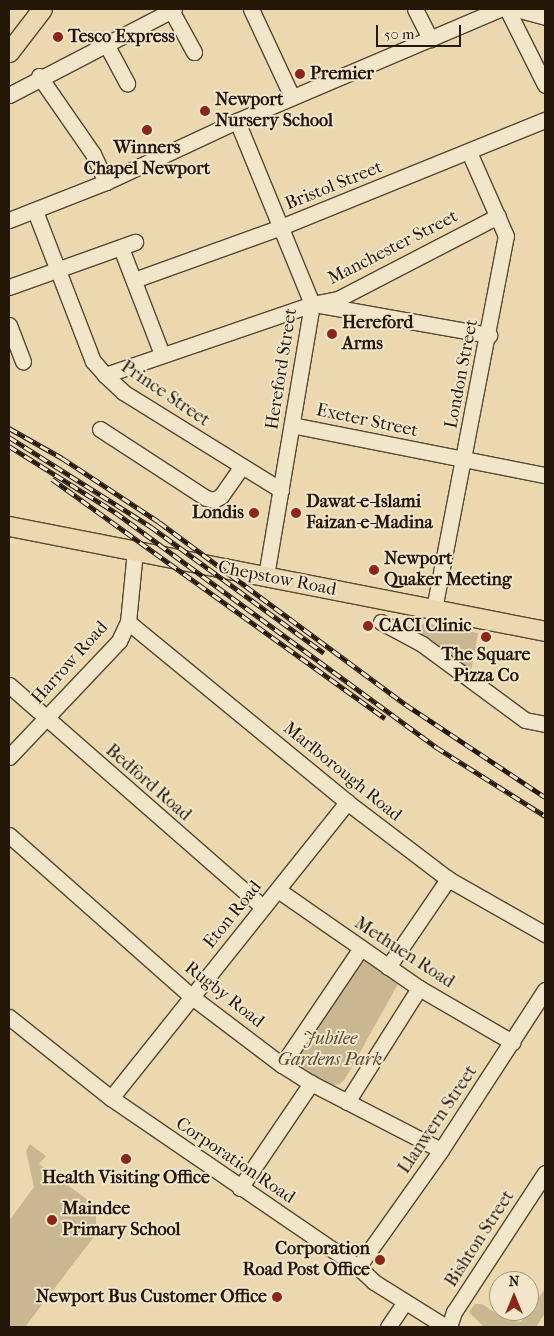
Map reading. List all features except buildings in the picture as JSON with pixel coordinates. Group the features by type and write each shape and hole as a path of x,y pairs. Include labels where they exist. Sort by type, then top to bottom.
{"main road":[{"path":"11,44 42,9"},
{"name":"Chepstow Road","path":"9,526 545,631"}],"street":[{"path":"250,9 292,97"},
{"path":"415,9 430,39"},
{"path":"10,217 35,211 106,182 237,120 500,9"},
{"path":"507,9 545,85"},
{"path":"516,9 545,17"},
{"path":"9,95 39,76 173,10 194,52"},
{"path":"105,42 127,83"},
{"path":"39,76 93,154 106,182"},
{"name":"Hereford Street","path":"237,120 312,304 266,577"},
{"name":"Bristol Street","path":"134,280 281,227 545,120"},
{"name":"London Street","path":"434,609 489,335 506,236 469,152"},
{"name":"Prince Street","path":"35,211 93,361 104,375 123,392 241,467 281,490"},
{"name":"Manchester Street","path":"104,375 312,304 338,299 498,216"},
{"path":"9,288 135,242"},
{"path":"121,248 162,354"},
{"path":"312,304 489,335"},
{"path":"9,325 23,362"},
{"name":"Exeter Street","path":"292,425 545,475"},
{"path":"100,429 206,498 214,500 221,496 241,467"},
{"name":"Harrow Road","path":"9,757 119,641 128,622 135,551"},
{"name":"Marlborough Road","path":"128,622 347,802 448,878 545,934"},
{"path":"381,622 422,644 525,720 545,724"},
{"name":"Bedford Road","path":"9,685 264,907"},
{"name":"Eton Road","path":"111,1098 347,802"},
{"name":"Rugby Road","path":"9,835 192,996 282,1064 311,1084 441,1150"},
{"path":"388,967 448,878"},
{"name":"Methuen Road","path":"278,890 419,988 512,1042"},
{"path":"282,1064 361,948"},
{"path":"347,1102 419,988"},
{"name":"Llanwern Street","path":"358,1267 441,1150 545,990"},
{"name":"Corporation Road","path":"9,1017 111,1098 358,1267 374,1282 447,1327"},
{"path":"240,1188 311,1084"},
{"name":"Bishton Street","path":"447,1327 456,1310 545,1173"},
{"path":"388,1327 405,1302"}],"green space":[{"path":"426,623 478,633 471,671 419,633 421,625"},
{"name":"Jubilee Gardens Park","path":"365,958 396,978 398,984 345,1079 340,1084 333,1085 298,1067 295,1054 360,959"},
{"name":"Maindee Primary School","path":"30,1144 46,1156 39,1164 96,1206 96,1234 25,1327 9,1327 9,1221 34,1187 26,1151"},
{"path":"545,1289 545,1313 536,1327 484,1327 469,1312 475,1304 482,1304 489,1309 489,1321 539,1321 539,1297"}],"railway":[{"path":"9,428 62,458 159,522 405,704 545,797"},
{"path":"9,437 150,526 324,653"},
{"path":"9,446 115,512 436,747 545,816"},
{"path":"52,479 385,718"}],"place":[{"name":"Tesco Express","path":"58,37"},
{"name":"Premier","path":"300,74"},
{"name":"Newport Nursery School","path":"205,111"},
{"name":"Winners Chapel Newport","path":"147,130"},
{"name":"Hereford Arms","path":"332,334"},
{"name":"Londis","path":"254,513"},
{"name":"Dawat-e-Islami Faizan-e-Madina","path":"296,513"},
{"name":"Newport Quaker Meeting","path":"374,570"},
{"name":"CACI Clinic","path":"368,626"},
{"name":"The Square Pizza Co","path":"486,637"},
{"name":"Health Visiting Office","path":"126,1159"},
{"name":"Maindee Primary School","path":"52,1220"},
{"name":"Corporation Road Post Office","path":"380,1260"},
{"name":"Newport Bus Customer Office","path":"277,1297"}]}
